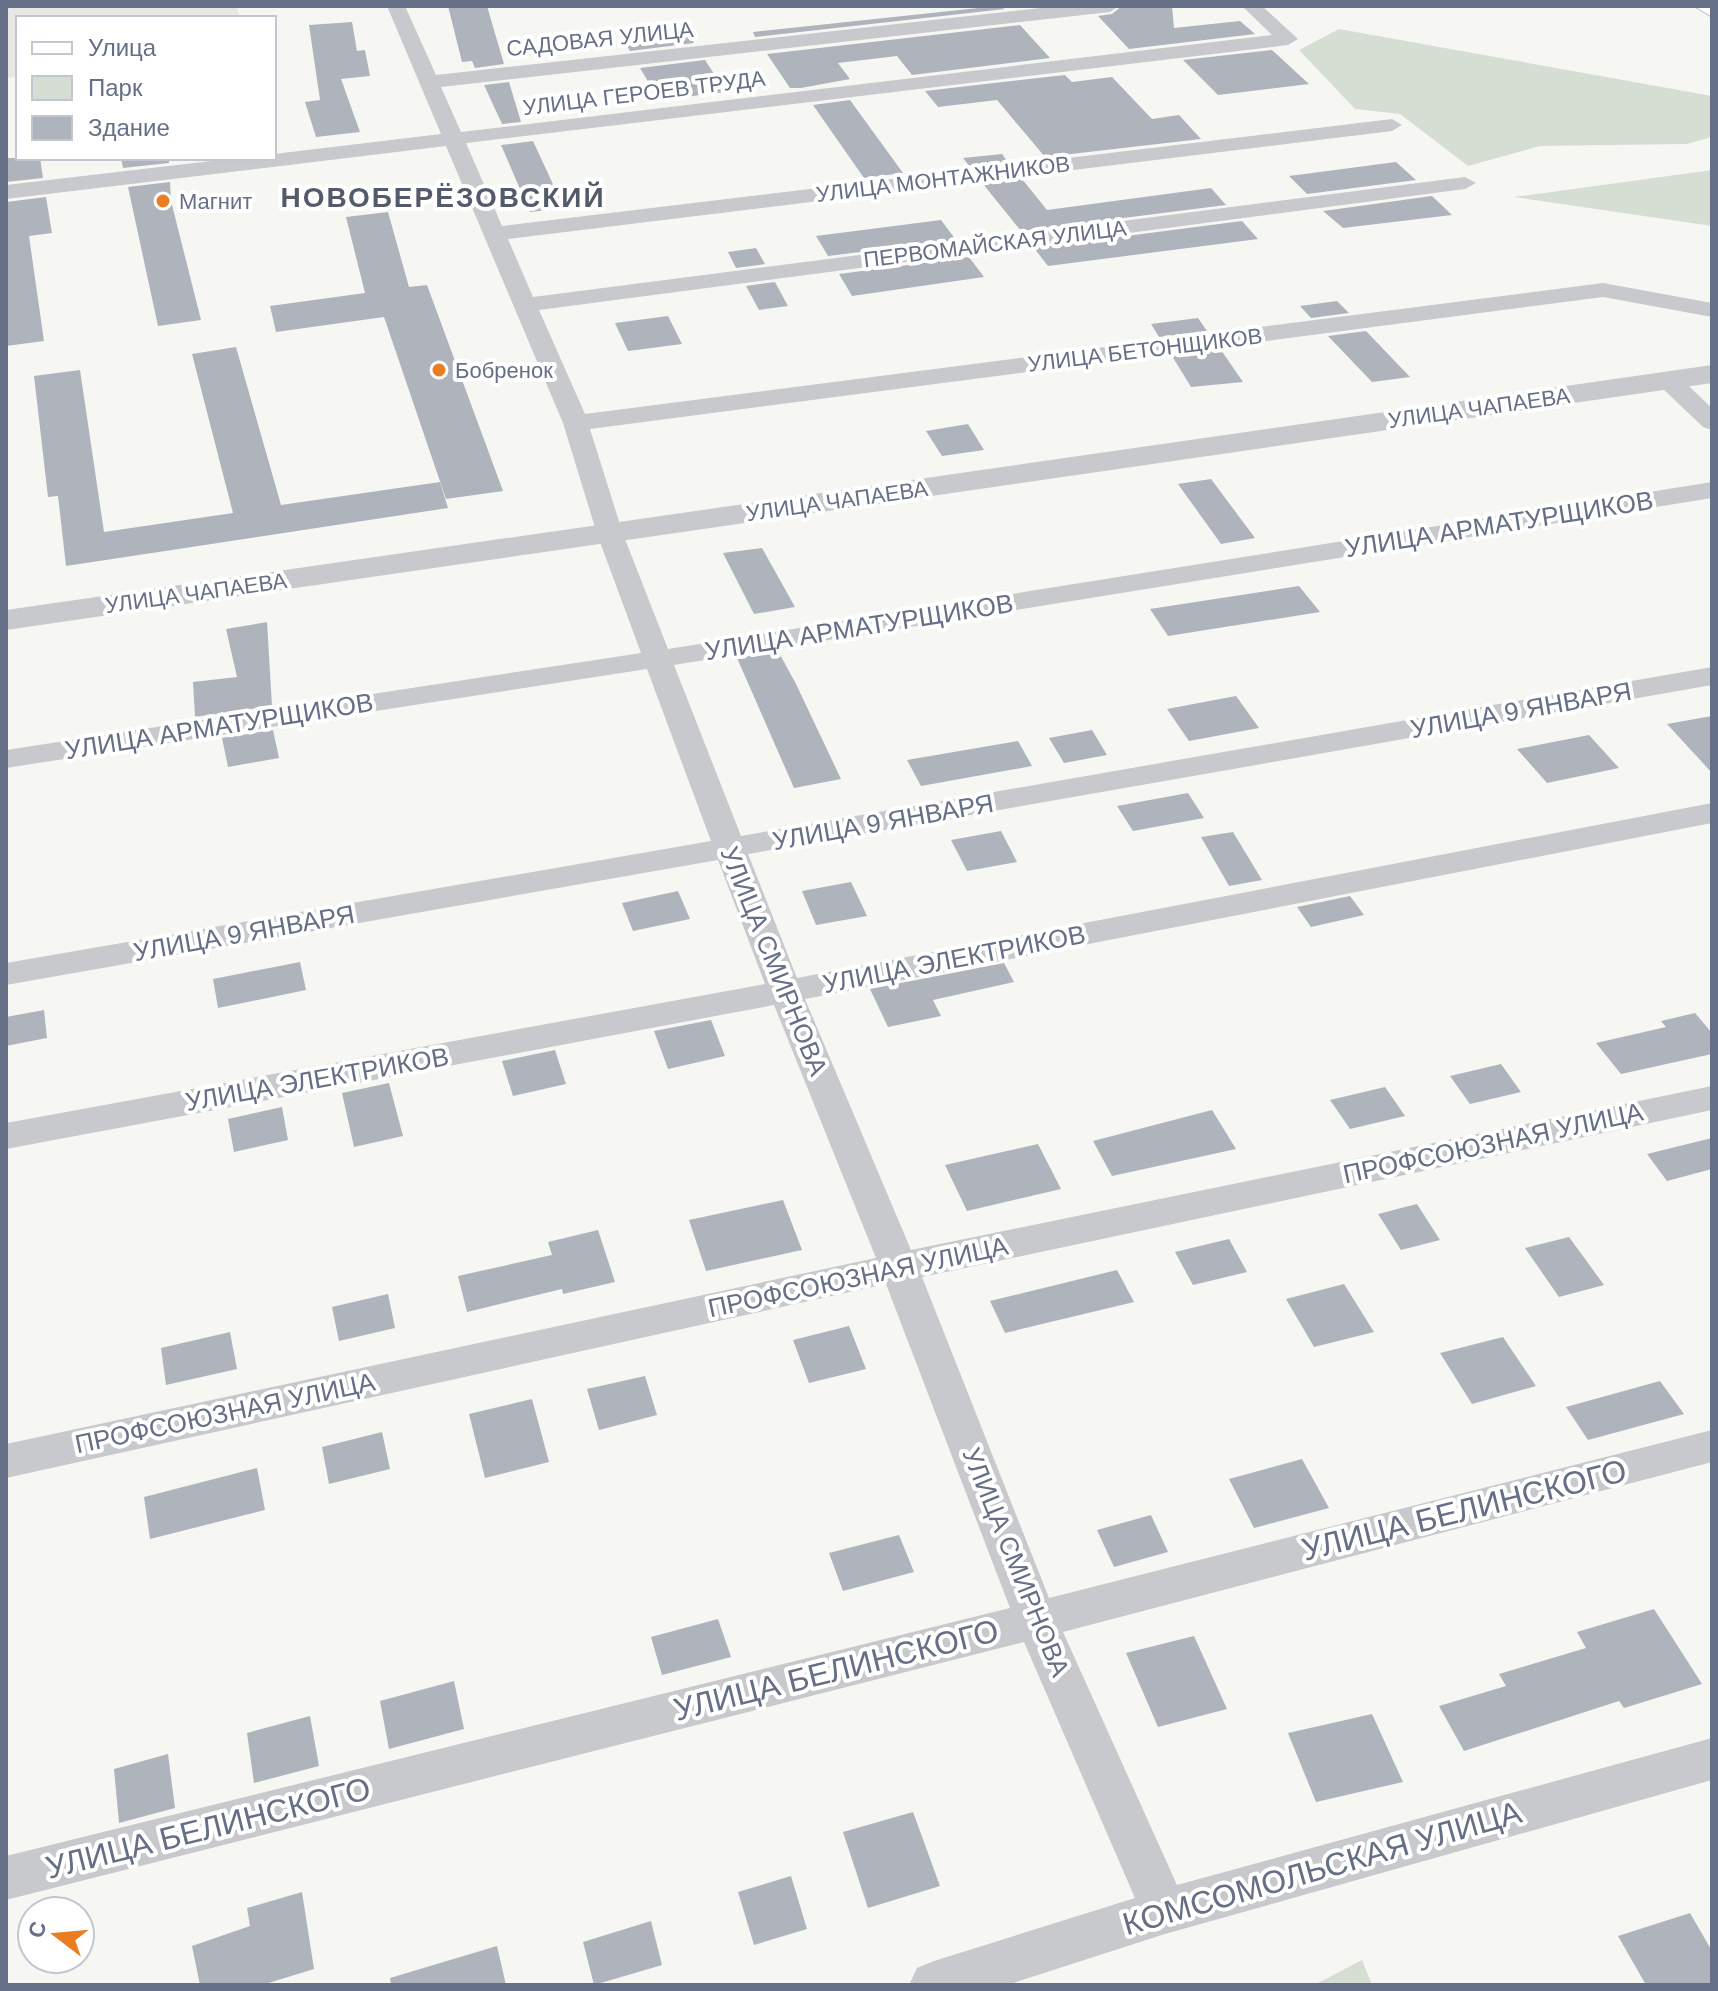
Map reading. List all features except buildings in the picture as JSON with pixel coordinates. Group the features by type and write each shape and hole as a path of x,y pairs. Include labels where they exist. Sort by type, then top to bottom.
{"main road":[{"path":"1706,6 1712,10"}],"street":[{"name":"УЛИЦА СМИРНОВА","path":"396,6 576,423 610,534 785,992 899,1267 1036,1620 1165,1911"},
{"name":"САДОВАЯ УЛИЦА","path":"429,82 1110,6"},
{"name":"УЛИЦА ГЕРОЕВ ТРУДА","path":"6,192 454,141 1288,39 1251,6"},
{"name":"УЛИЦА МОНТАЖНИКОВ","path":"495,234 1392,125"},
{"name":"ПЕРВОМАЙСКАЯ УЛИЦА","path":"525,305 1465,183"},
{"name":"УЛИЦА БЕТОНЩИКОВ","path":"576,423 1603,290 1712,310"},
{"name":"УЛИЦА ЧАПАЕВА","path":"6,620 1712,374"},
{"path":"1669,381 1712,422"},
{"name":"УЛИЦА АРМАТУРЩИКОВ","path":"6,759 657,659 1712,490"},
{"name":"УЛИЦА 9 ЯНВАРЯ","path":"6,974 1712,676"},
{"name":"УЛИЦА ЭЛЕКТРИКОВ","path":"6,1136 785,992 1712,813"},
{"name":"ПРОФСОЮЗНАЯ УЛИЦА","path":"6,1461 899,1267 1712,1098"},
{"name":"УЛИЦА БЕЛИНСКОГО","path":"6,1878 1036,1620 1712,1446"},
{"name":"КОМСОМОЛЬСКАЯ УЛИЦА","path":"934,1985 1165,1911 1712,1759"}],"shaded area":[{"path":"6,6 236,6 239,16 16,16 16,77 6,78"}],"green space":[{"path":"1339,29 1712,96 1712,137 1687,144 1540,146 1468,166 1400,114 1355,109 1299,50"},
{"path":"1712,170 1712,226 1514,197"},
{"path":"1362,1960 1372,1985 1314,1985"}],"place":[{"name":"Магнит","path":"163,201"},
{"name":"Бобренок","path":"439,370"}],"district":[{"name":"НОВОБЕРЁЗОВСКИЙ","path":"443,197"}]}
